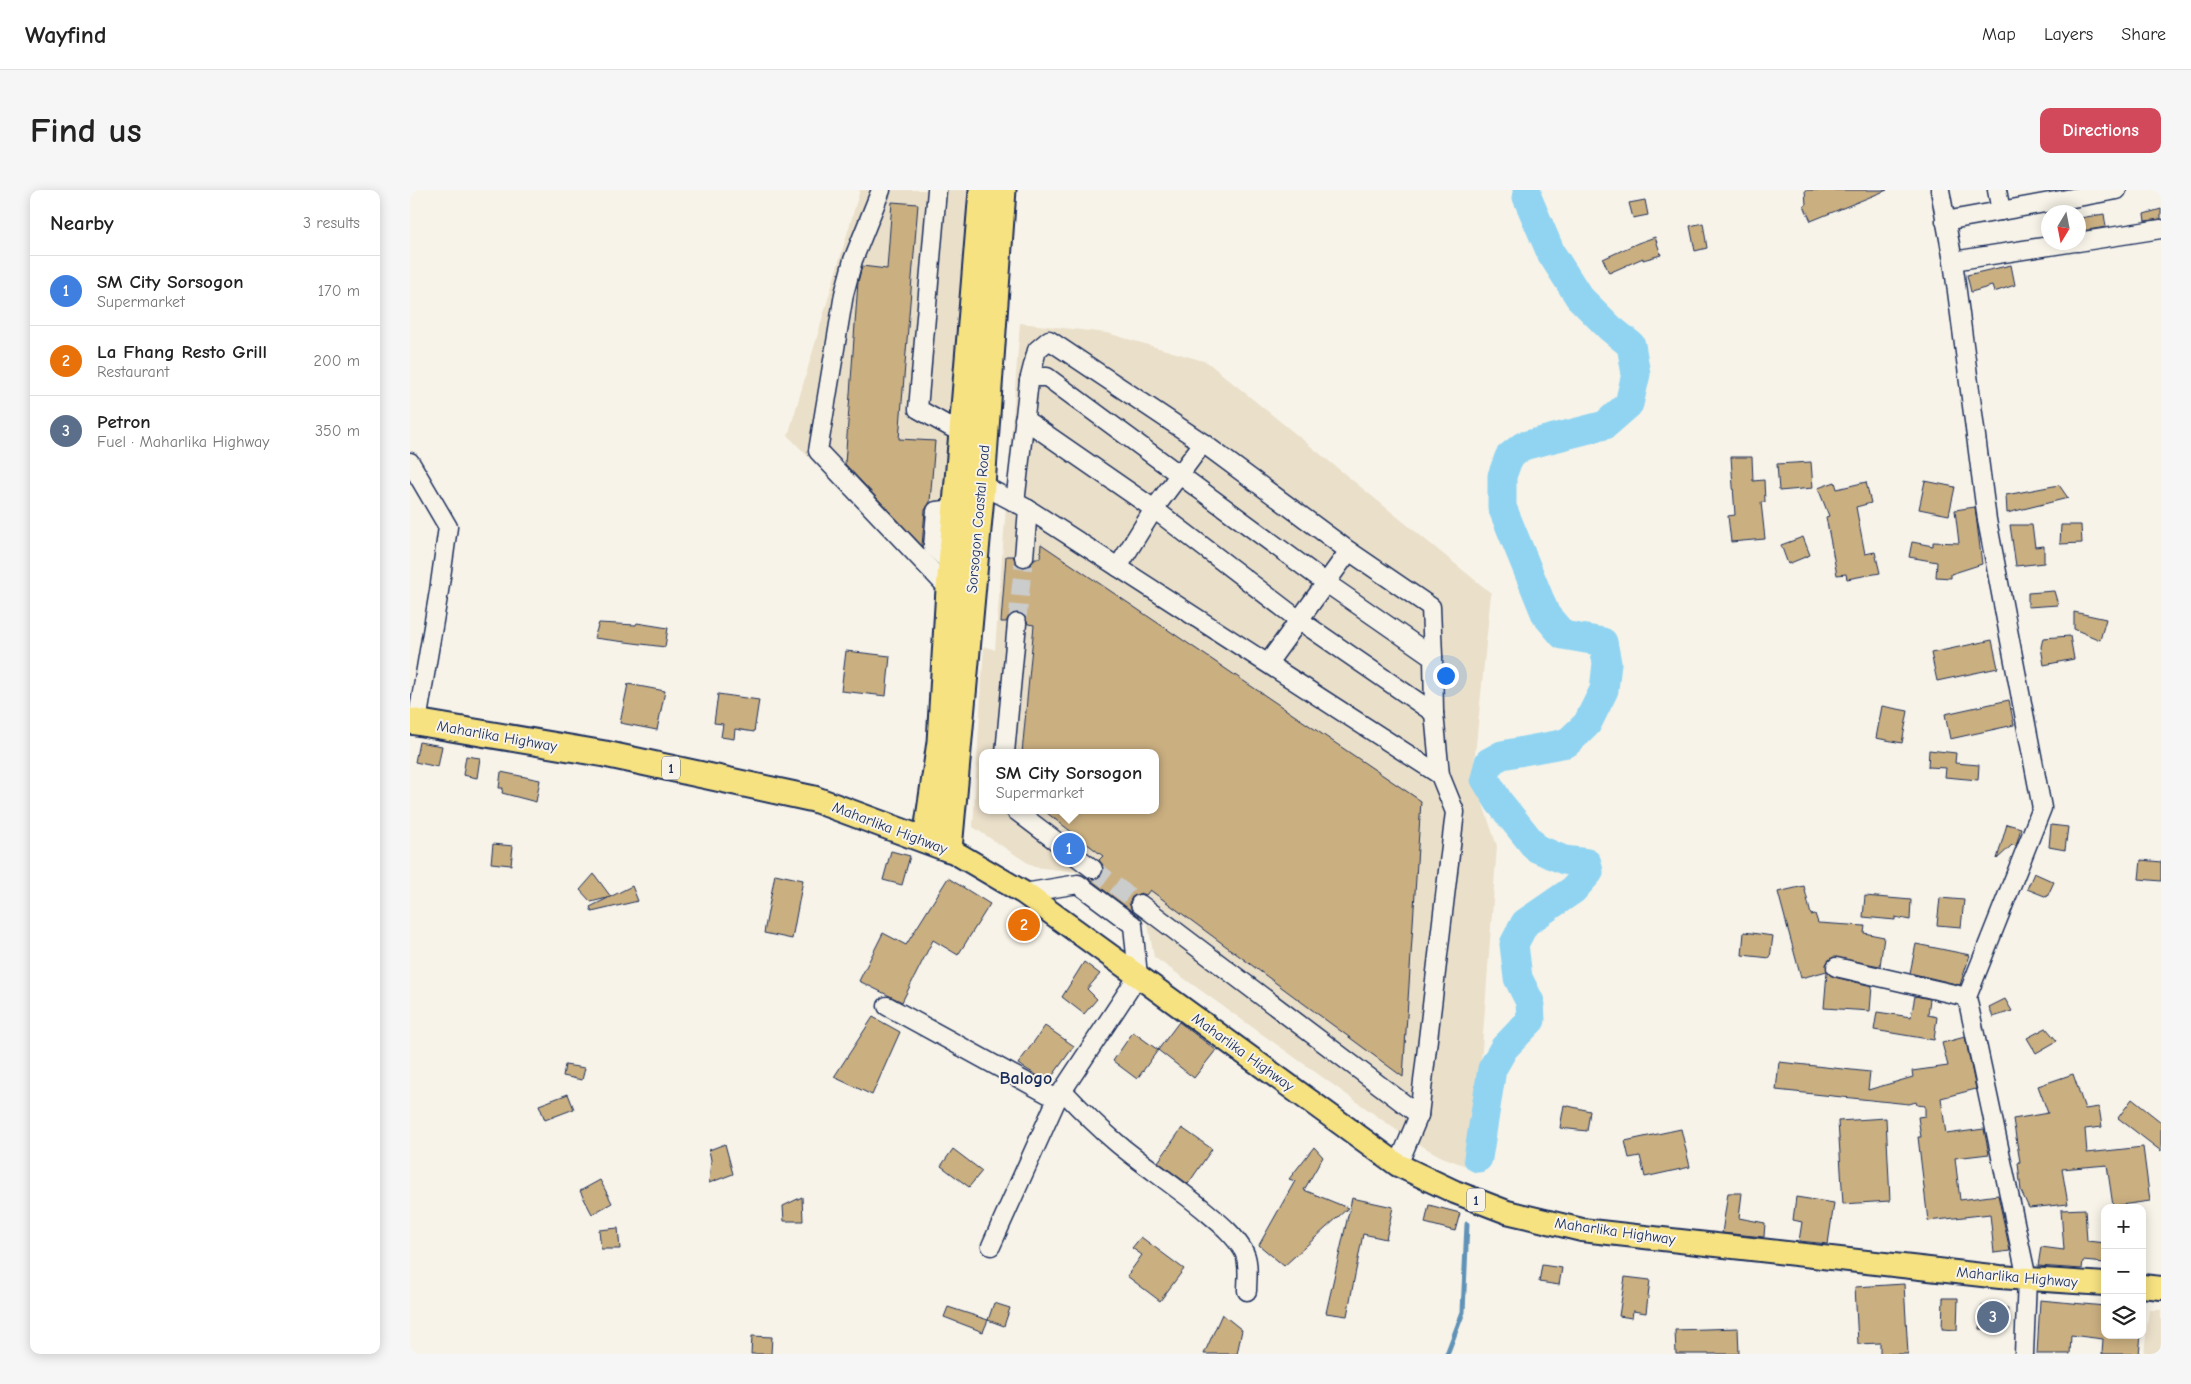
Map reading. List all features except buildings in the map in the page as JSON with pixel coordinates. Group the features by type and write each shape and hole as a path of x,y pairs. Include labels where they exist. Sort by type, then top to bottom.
{"highway":[{"name":"Sorsogon Coastal Road","path":"926,839 940,742 956,509 982,190"},
{"name":"Sorsogon Coastal Road","path":"949,849 982,485 1003,190"},
{"name":"Maharlika Highway","path":"413,721 605,754 814,799 949,849"}],"main road":[{"name":"Maharlika Highway","path":"949,849 1024,893 1398,1165 1455,1192 1507,1212 1582,1230 2027,1279 2101,1284"},
{"path":"2146,1286 2161,1288"}],"street":[{"path":"881,190 853,260 844,294 818,451 951,577"},
{"path":"937,190 918,409 963,434"},
{"path":"1940,190 1953,261 1987,520 2042,808 1967,997 2027,1279 2024,1354"},
{"path":"1997,190 2001,211"},
{"path":"1945,221 2001,211 2066,195 2117,190"},
{"path":"2086,241 2161,229"},
{"path":"1953,261 2041,248"},
{"path":"1024,557 1022,506 1024,419 1029,381 1037,350 1048,340 1203,443 1349,551 1431,607 1434,713 1440,775 1455,812 1419,1115 1398,1165"},
{"path":"1029,381 1036,377 1047,377 1325,582 1433,656"},
{"path":"1024,419 1154,509 1299,620 1434,713"},
{"path":"1118,567 1154,509 1203,443"},
{"path":"410,462 448,527 439,591 413,721"},
{"path":"982,485 1022,506 1440,775"},
{"path":"1268,663 1349,551"},
{"path":"1006,749 1017,623"},
{"path":"1020,814 1093,869"},
{"path":"991,1246 1060,1095 1138,976 1133,926 1078,884 1024,893"},
{"path":"1140,904 1419,1115"},
{"path":"1836,967 1967,997"},
{"path":"887,1006 1060,1095 1086,1115 1118,1144 1220,1223 1244,1251 1247,1267 1247,1291"}],"shaded area":[{"path":"860,190 967,190 938,588 788,436"},
{"path":"1020,323 1107,333 1207,362 1491,593 1473,775 1497,846 1480,1075 1466,1166 1442,1157 1409,1139 1154,957 1148,924 1077,872 1034,867 973,827 984,646 995,650"},
{"path":"2149,1310 2161,1310 2161,1354 2144,1354"}],"waterway":[{"path":"1478,1158 1492,1069 1504,1048 1531,1020 1530,1002 1518,978 1514,944 1525,923 1573,890 1589,872 1587,863 1564,860 1536,848 1499,802 1485,779 1489,762 1502,755 1567,743 1587,724 1604,690 1607,663 1603,642 1563,635 1546,615 1502,507 1502,476 1509,457 1523,446 1605,425 1629,404 1636,374 1631,345 1610,328 1579,297 1551,253 1527,197 1527,190"},
{"path":"1447,1354 1463,1312 1467,1224"}],"tunnel":[{"path":"1017,623 1024,557"},
{"path":"1093,869 1140,904"}],"place":[{"name":"SM City Sorsogon","path":"1069,849"},
{"name":"La Fhang Resto Grill","path":"1024,925"},
{"name":"Petron","path":"1993,1317"}],"district":[{"name":"Balogo","path":"1026,1078"}]}
